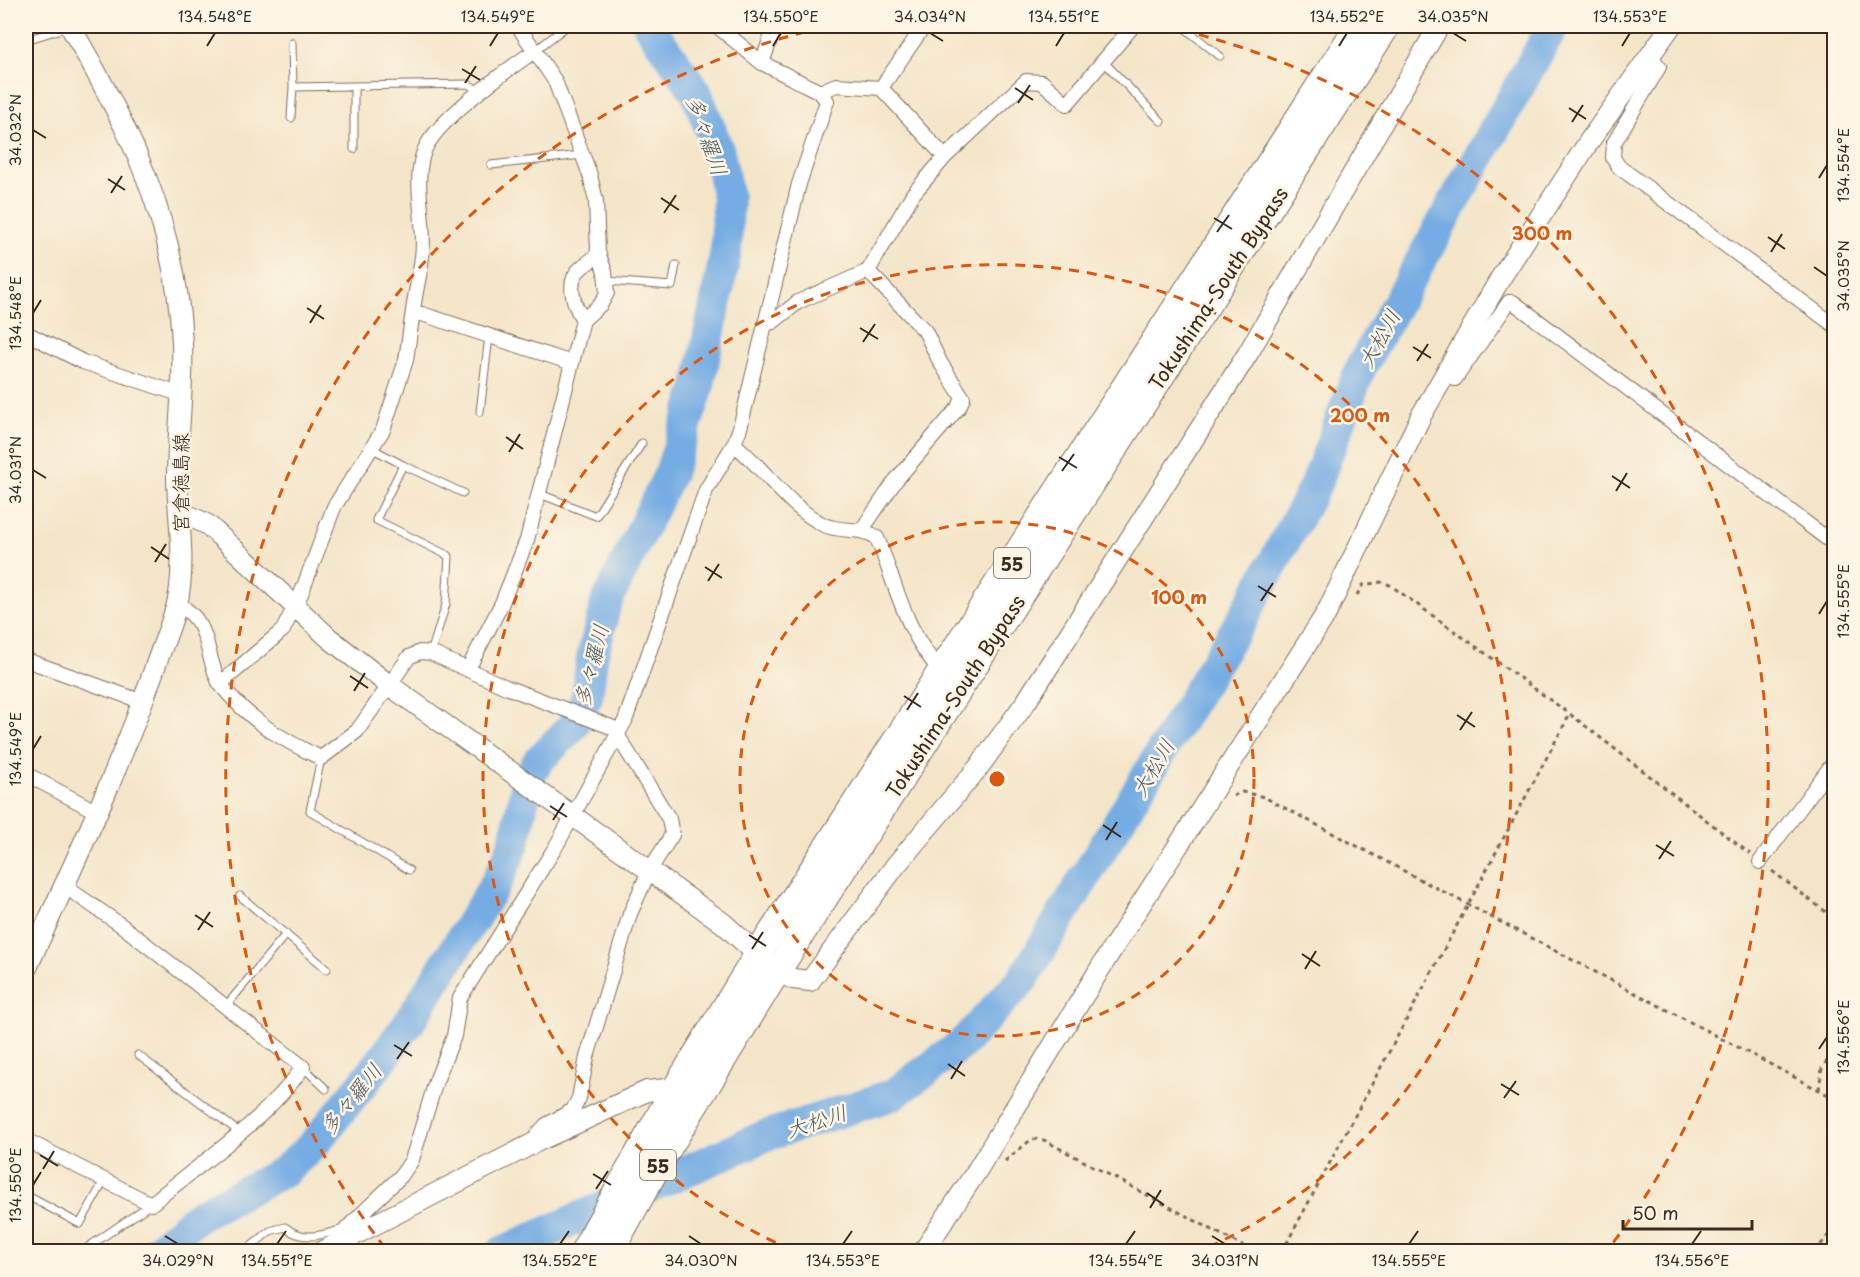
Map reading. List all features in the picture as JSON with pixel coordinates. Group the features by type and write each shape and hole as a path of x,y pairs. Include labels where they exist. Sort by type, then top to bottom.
{"highway":[{"name":"Tokushima-South Bypass","path":"583,1251 671,1095 757,955 1358,26"},
{"name":"Tokushima-South Bypass","path":"610,1251 660,1162 777,972 1387,26"}],"street":[{"name":"宮倉徳島線","path":"26,970 99,813 143,702 177,603 180,574 180,511 177,476 183,343 176,274 167,232 140,156 125,124 70,26"},
{"path":"468,669 516,572 540,494 583,320 601,303 607,293 607,281 598,252 596,201 582,155 555,81 518,26"},
{"path":"346,1234 388,1190 412,1160 436,1081 454,1036 460,998 573,817 633,705 689,534 706,490 734,444 799,184 827,101 820,92 762,63 717,26"},
{"path":"762,63 775,26"},
{"path":"881,88 924,26"},
{"path":"766,323 773,322 798,302 868,271 913,194 945,157 1026,81 1042,82 1067,104 1133,26"},
{"path":"180,511 208,525 294,607 389,685 723,923 777,972 793,979 810,981 896,865 978,768 1026,702 1247,355 1439,26"},
{"path":"923,1251 976,1172 1108,954 1326,615 1443,376 1500,279 1590,140 1671,26"},
{"path":"220,684 283,630 334,507 373,449 394,401 406,360 422,257 420,193 424,153 438,130 481,92 536,50"},
{"path":"1650,55 1659,67 1614,144 1613,158 1619,167 1834,325"},
{"path":"820,92 836,85 881,88 945,157"},
{"path":"583,320 576,309 572,292 574,276 579,269 595,258 598,252"},
{"path":"861,531 896,480 959,407 963,398 940,362 925,331 868,271"},
{"path":"1443,376 1455,379 1509,302 1513,302 1834,544"},
{"path":"413,311 572,363"},
{"path":"26,333 83,362 182,395"},
{"path":"734,444 803,511 825,525 844,531 869,532 877,538 901,605 921,646 942,672"},
{"path":"177,603 191,611 200,621 214,672 220,684 240,709 286,742 321,758 357,731 409,657 420,651 431,653 618,733 669,819 672,829 668,842 649,871 630,914 601,1009 579,1098 573,1110 546,1125 537,1135 538,1142"},
{"path":"26,660 143,702"},
{"path":"1760,862 1834,762"},
{"path":"26,774 99,813"},
{"path":"26,1140 151,1204 239,1132 277,1097 303,1067 85,899 64,886"},
{"path":"321,1251 346,1234 647,1091 671,1095"}],"lane":[{"path":"26,40 70,26"},
{"path":"536,50 567,26"},
{"path":"1182,26 1220,56"},
{"path":"291,118 292,43"},
{"path":"1103,61 1161,121"},
{"path":"293,87 468,84 481,92"},
{"path":"354,86 354,149"},
{"path":"491,165 582,155"},
{"path":"607,281 672,286 676,265"},
{"path":"480,412 489,336"},
{"path":"540,494 596,516 642,443"},
{"path":"373,449 463,493"},
{"path":"404,465 376,520 449,556 446,604 431,653"},
{"path":"321,758 310,811 409,870"},
{"path":"240,896 327,969"},
{"path":"226,1006 286,934"},
{"path":"138,1055 239,1132"},
{"path":"303,1067 327,1089"},
{"path":"26,1195 80,1224 104,1180"},
{"path":"81,1251 151,1204"},
{"path":"244,1251 270,1231 285,1227 295,1236 346,1234"},
{"path":"285,1251 290,1248 302,1251"}],"path":[{"path":"1357,595 1363,585 1381,582 1390,585 1570,714 1834,918"},
{"path":"1282,1251 1466,904 1570,714"},
{"path":"1230,797 1242,792 1264,796 1834,1098"},
{"path":"1819,1090 1822,1068 1834,1051"},
{"path":"976,1172 997,1167 1032,1139 1044,1140 1254,1251"},
{"path":"1815,1251 1834,1228"}],"waterway":[{"name":"多々羅川","path":"155,1252 199,1215 283,1172 312,1146 378,1065 410,1021 496,883 514,844 528,778 539,760 572,727 587,697 592,658 606,603 670,473 698,389 726,251 728,198 719,152 696,92 649,26"},
{"name":"大松川","path":"502,1252 765,1136 892,1095 960,1046 1023,979 1248,609 1316,484 1361,367 1553,26"}]}
